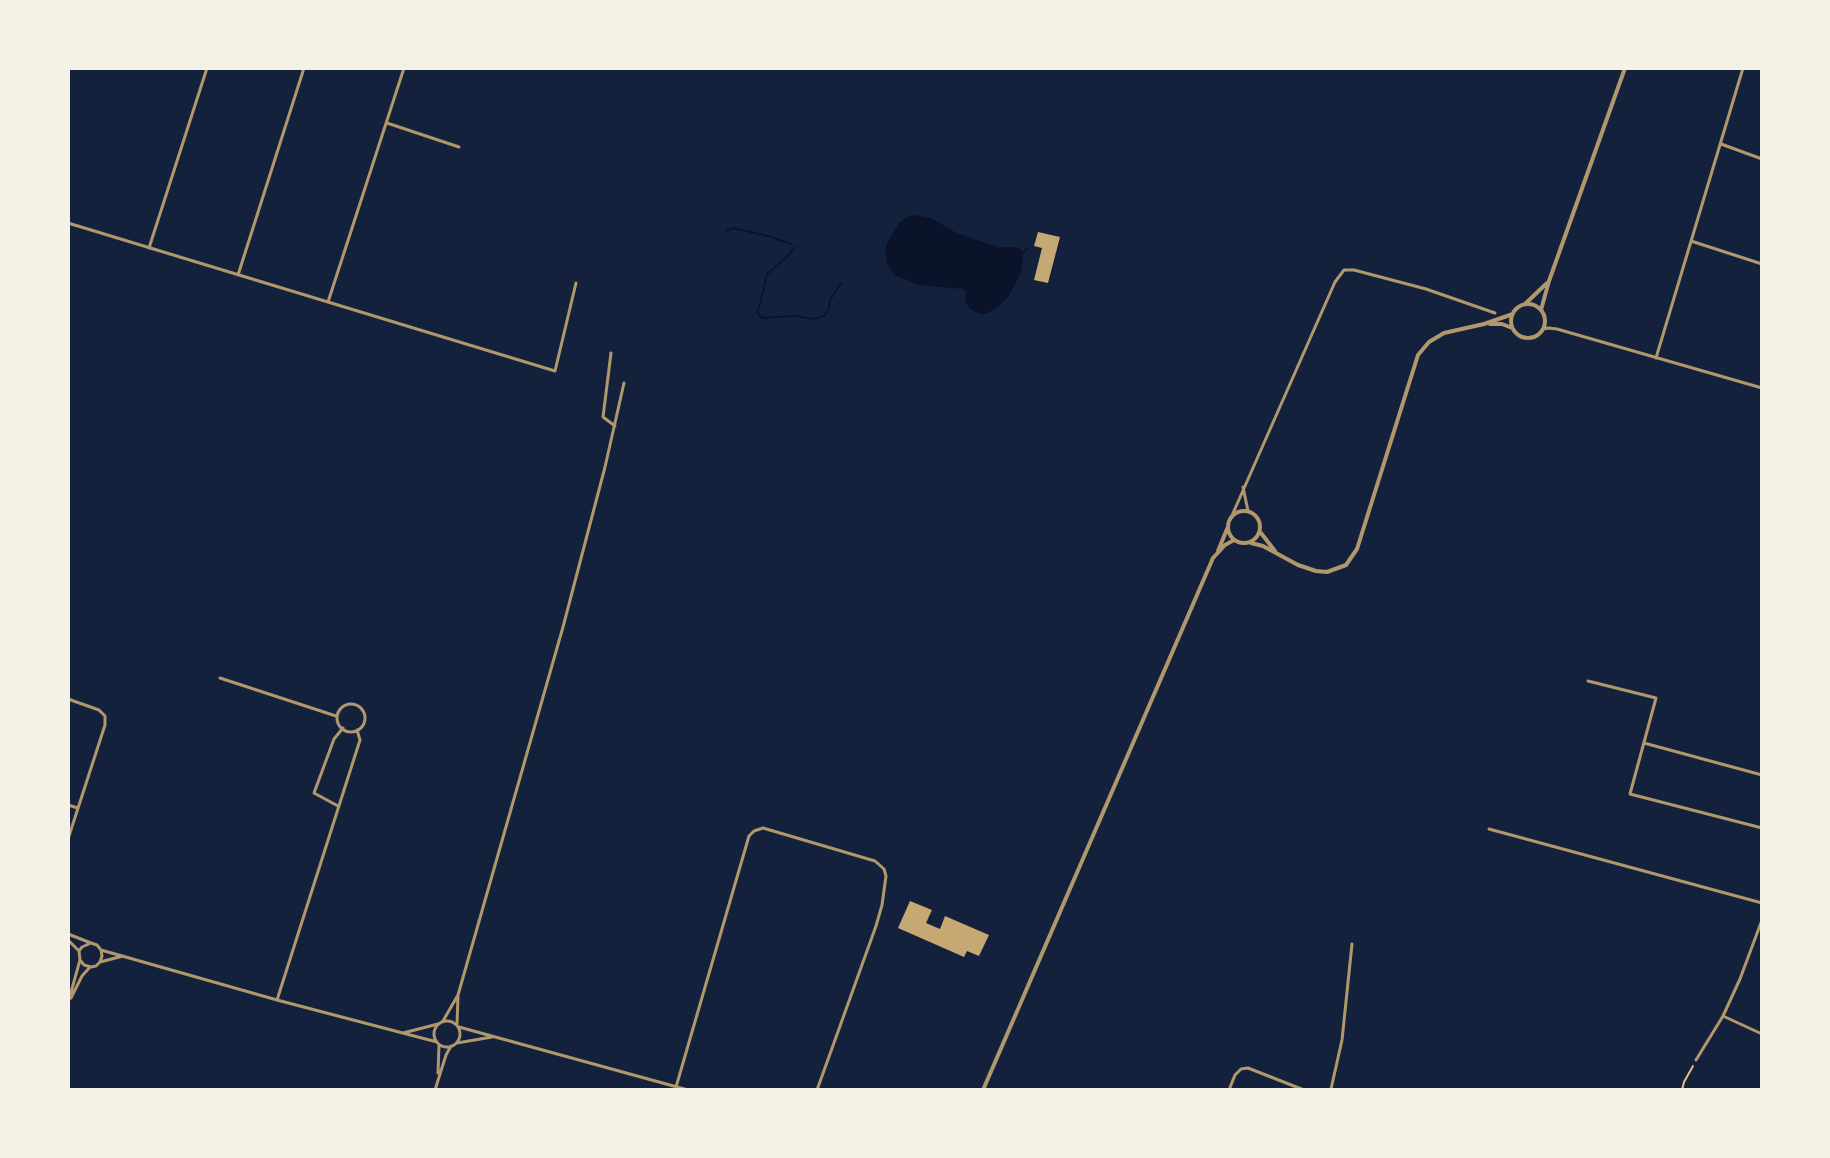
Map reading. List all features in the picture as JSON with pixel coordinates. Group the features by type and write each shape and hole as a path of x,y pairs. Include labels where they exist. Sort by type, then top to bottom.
{"street":[{"path":"149,248 207,68"},
{"path":"238,275 304,68"},
{"path":"328,302 404,68"},
{"path":"1541,310 1625,68"},
{"path":"1656,358 1743,68"},
{"path":"386,123 459,147"},
{"path":"1720,144 1762,159"},
{"path":"68,223 555,371 576,283"},
{"path":"1691,241 1762,264"},
{"path":"1216,554 1335,282 1344,270 1426,289 1495,313"},
{"path":"1228,527 1234,540 1251,543 1321,572 1335,570 1350,561 1359,544 1418,355 1429,342 1444,333 1513,314 1549,281"},
{"path":"1484,324 1502,324 1528,338 1538,335 1545,318 1541,310 1532,305 1523,305"},
{"path":"1512,328 1513,314"},
{"path":"1543,329 1557,329 1762,388"},
{"path":"611,353 603,417 615,426"},
{"path":"399,1033 443,1021 458,995 563,627 624,383"},
{"path":"1243,487 1248,511 1259,519 1260,532 1276,553"},
{"path":"1230,520 1236,514 1248,511"},
{"path":"1251,543 1260,532"},
{"path":"983,1090 1213,558 1234,540"},
{"path":"220,678 336,716"},
{"path":"1588,681 1656,698 1630,794 1762,828"},
{"path":"68,699 99,710 105,716 105,725 68,839"},
{"path":"348,704 356,704 362,710 364,724 350,731 338,724 336,716 348,704"},
{"path":"338,806 314,793 334,739 343,728"},
{"path":"277,1000 360,740 357,730"},
{"path":"1644,743 1762,775"},
{"path":"68,805 78,808"},
{"path":"676,1087 749,836 763,828 875,861 884,869 886,876 876,926 817,1090"},
{"path":"1489,829 1762,903"},
{"path":"1696,1060 1723,1016 1762,920"},
{"path":"68,937 97,945 101,950 100,962"},
{"path":"68,937 79,951 80,960 68,1004"},
{"path":"79,951 91,943"},
{"path":"1329,1090 1342,1040 1352,944"},
{"path":"1753,945 1762,949"},
{"path":"101,950 443,1046 496,1036"},
{"path":"68,1004 82,976 91,967 125,955"},
{"path":"80,960 91,967"},
{"path":"457,1043 461,1032 458,1026 458,995"},
{"path":"1723,1016 1762,1034"},
{"path":"443,1021 688,1090"},
{"path":"438,1024 434,1035 438,1043 438,1077"},
{"path":"435,1090 451,1046"},
{"path":"1229,1090 1235,1075 1241,1069 1248,1068 1304,1090"}],"path":[{"path":"1682,1090 1696,1060"}],"water":[{"path":"915,215 931,218 955,232 982,242 1022,250 1020,275 1008,297 998,307 981,314 967,305 963,289 918,285 894,275 887,263 885,250 888,241 899,223"}],"building":[{"path":"1038,232 1060,237 1048,283 1034,280 1042,248 1034,246"},
{"path":"910,901 932,910 926,923 940,929 945,916 989,935 979,956 967,951 964,957 898,928"}],"waterway":[{"path":"726,231 733,228 791,244"},
{"path":"768,273 795,247"},
{"path":"1023,253 1027,249"},
{"path":"764,286 767,274"},
{"path":"795,316 814,319 824,316 841,283"},
{"path":"761,299 764,288"},
{"path":"761,301 757,312 762,318 793,316"}]}
